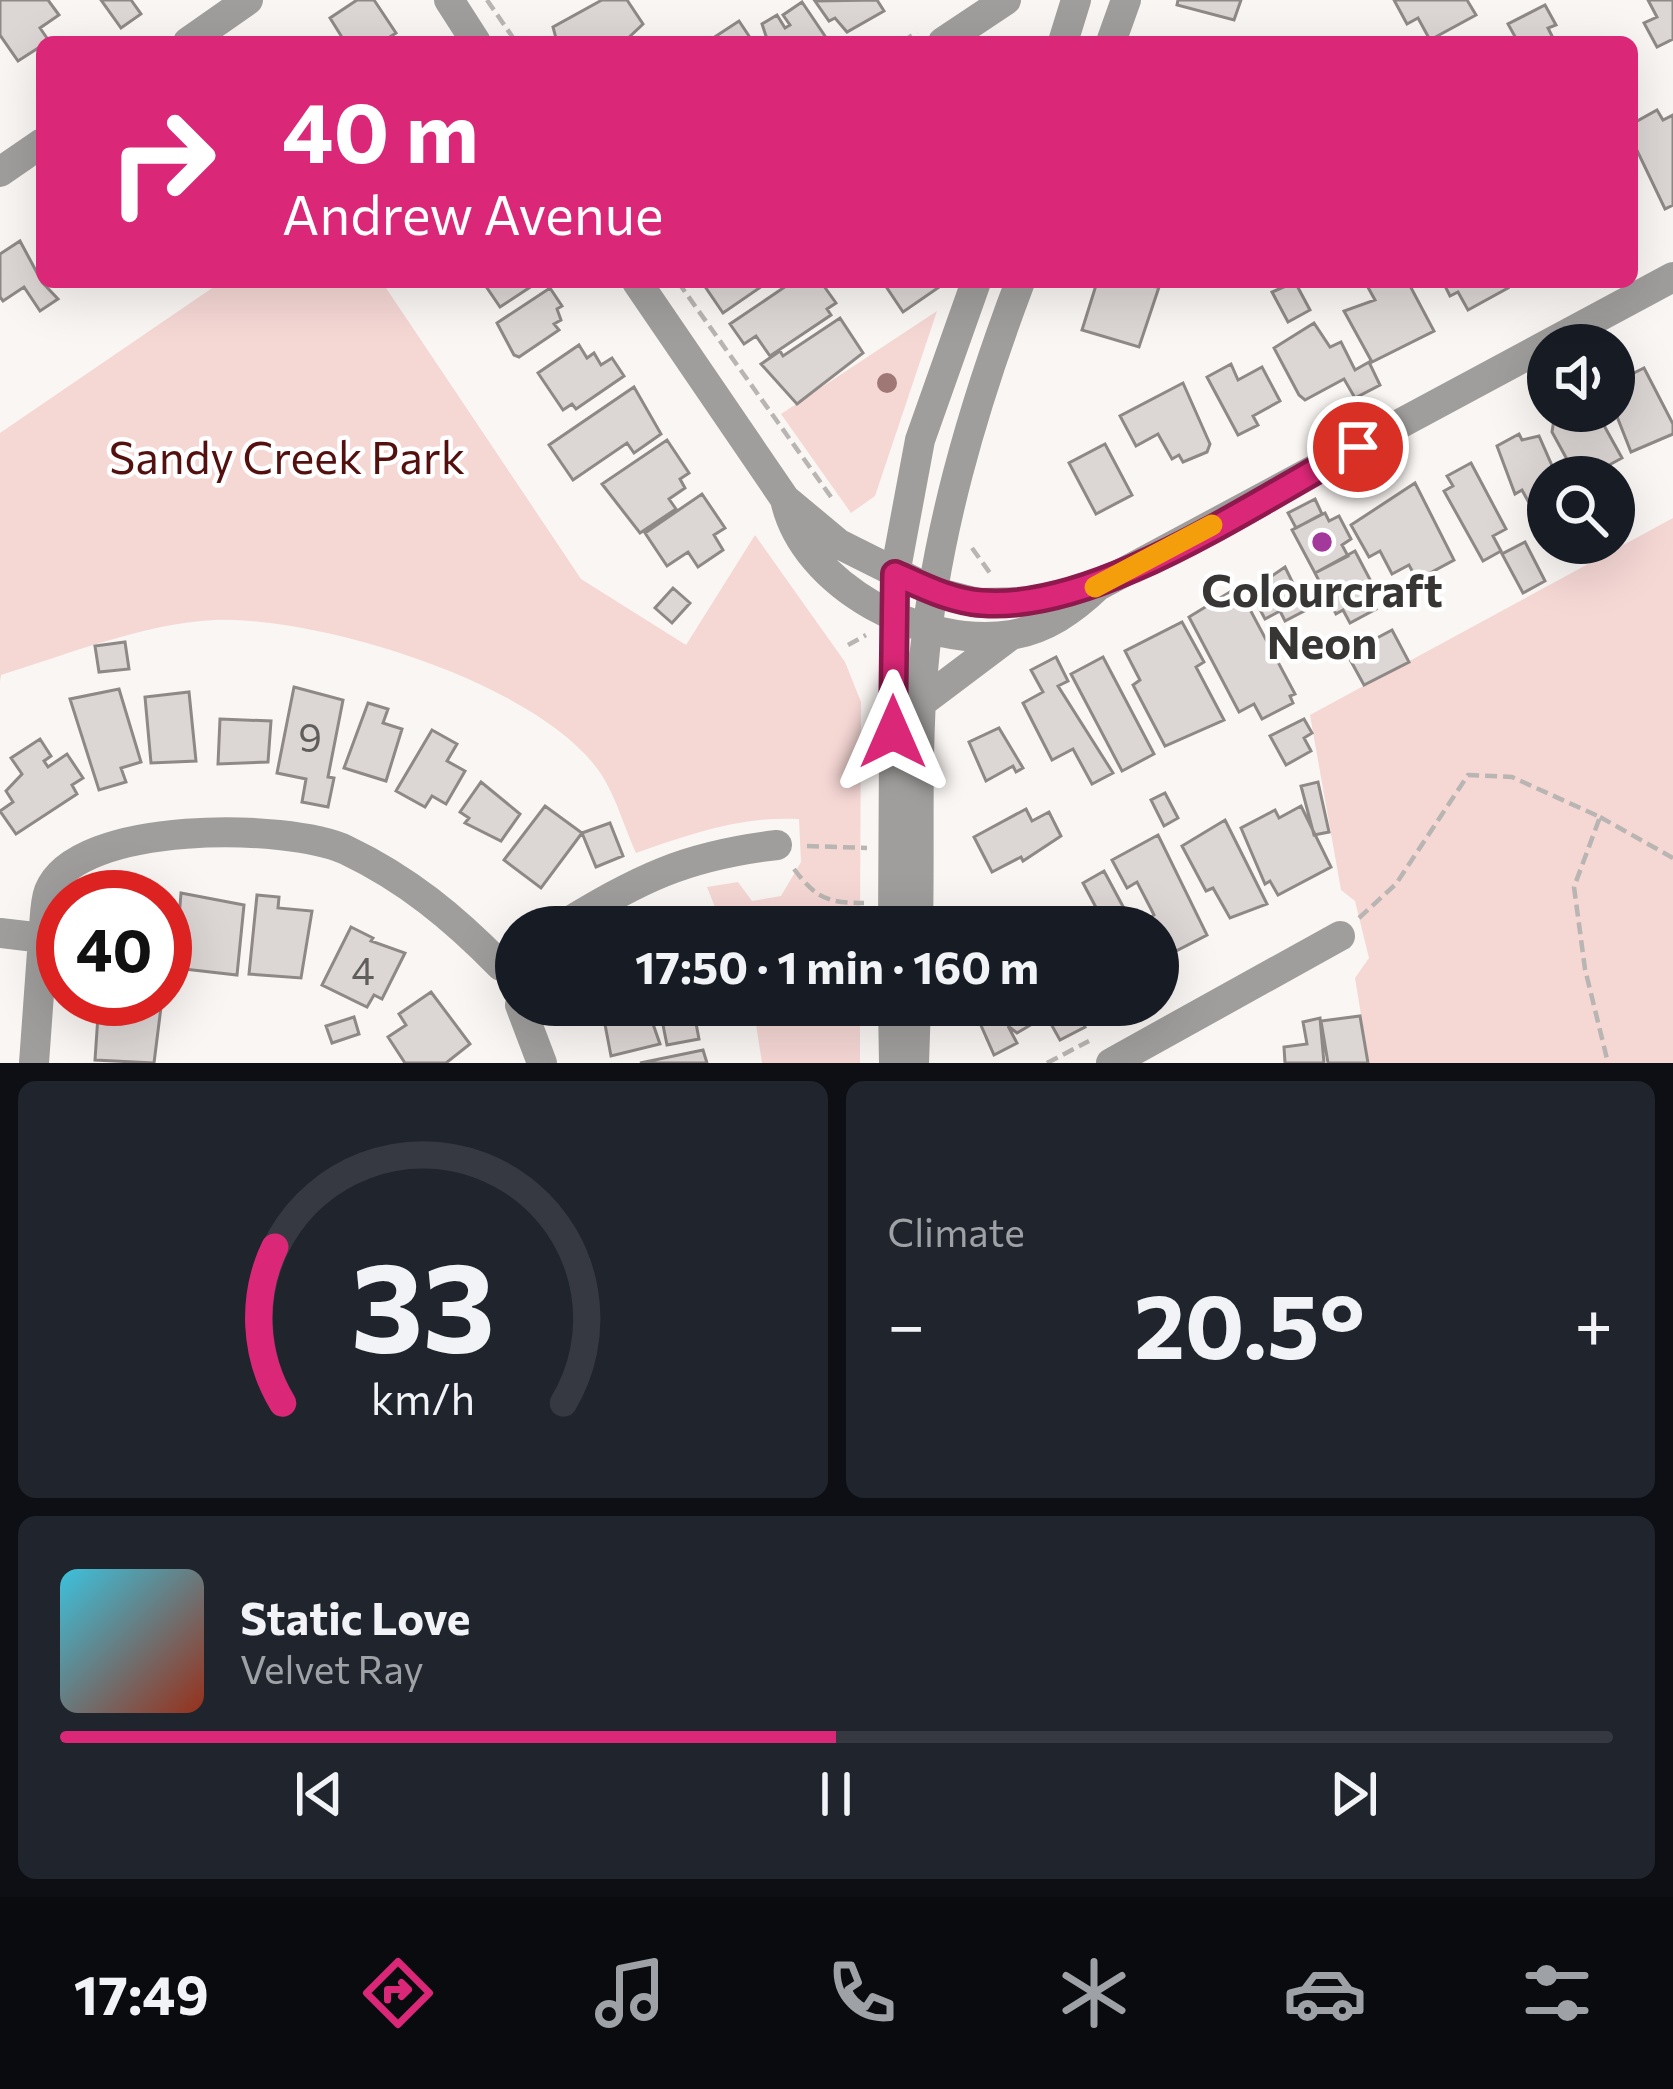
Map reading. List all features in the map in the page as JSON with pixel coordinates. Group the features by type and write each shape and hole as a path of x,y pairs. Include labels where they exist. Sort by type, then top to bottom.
{"street":[{"path":"197,36 248,0"},
{"path":"953,36 1006,0"},
{"path":"1066,36 1076,0"},
{"path":"1113,36 1126,0"},
{"path":"448,1 472,36"},
{"path":"0,172 36,147"},
{"path":"922,702 1011,635 1074,610 1098,586 1673,277"},
{"path":"641,288 785,499 839,544 935,592 977,603 1008,603 1098,586"},
{"path":"893,906 885,623 920,440 974,288"},
{"path":"918,906 928,628 969,428 1018,288"},
{"path":"785,499 792,530 823,568 885,623 965,636 1011,635"},
{"path":"75,870 124,844 200,831 281,832 341,848 414,887 495,951"},
{"path":"595,906 644,876 719,852 783,853"},
{"path":"0,934 36,937"},
{"path":"1111,1063 1340,936"},
{"path":"34,1063 37,1026"},
{"path":"528,1026 542,1063"},
{"path":"893,1026 894,1063"},
{"path":"914,1063 915,1026"}],"path":[{"path":"487,0 512,36"},
{"path":"682,288 842,510"},
{"path":"967,541 993,578"},
{"path":"848,645 885,623"},
{"path":"1340,936 1396,884 1468,776 1513,777 1600,817 1673,858"},
{"path":"1600,817 1574,887 1582,950 1608,1063"},
{"path":"783,853 894,849"},
{"path":"783,853 814,896 828,903 870,903"}],"green space":[{"name":"Sandy Creek Park","path":"212,288 386,288 581,579 686,645 755,535 845,662 861,702 860,906 715,906 707,887 738,882 752,901 781,896 801,862 799,819 736,823 636,853 603,777 574,743 482,685 368,643 258,622 188,622 79,650 1,675 0,682 0,433"},
{"path":"937,311 875,496 851,513 781,414"},
{"path":"1673,518 1673,1063 1369,1063 1355,978 1369,958 1355,901 1341,890 1310,715 1588,564 1635,564 1635,539"},
{"path":"756,1026 860,1026 860,1063 762,1063"}],"building":[{"path":"0,0 48,0 59,15 40,28 46,36 36,36 36,49 18,61 0,35"},
{"path":"101,0 131,0 141,14 121,28"},
{"path":"357,0 374,0 396,33 341,36 330,18"},
{"path":"602,0 627,0 643,24 630,36 555,36 553,27"},
{"path":"877,0 884,11 847,32 835,18 829,21 815,1"},
{"path":"1178,0 1241,0 1234,20 1177,5"},
{"path":"1394,0 1467,0 1476,15 1437,36 1428,36 1418,18 1407,24"},
{"path":"1648,0 1673,0 1673,39 1657,47 1644,23 1657,17"},
{"path":"802,2 825,36 766,36 762,24 777,15 785,28 790,25 783,15"},
{"path":"1545,5 1556,25 1548,28 1552,36 1515,36 1508,24"},
{"path":"739,21 749,36 716,36"},
{"path":"1657,110 1663,120 1673,115 1673,205 1665,209 1638,153 1638,121"},
{"path":"20,241 36,271 36,288 48,288 58,299 40,311 24,287 3,301 0,254"},
{"path":"487,288 529,288 500,307"},
{"path":"550,288 562,306 557,309 561,320 554,324 559,330 519,357 514,355 497,323"},
{"path":"706,288 759,288 723,313"},
{"path":"783,288 825,288 836,303 827,309 831,315 770,356 756,336 744,344 730,324"},
{"path":"887,288 938,288 903,312"},
{"path":"1095,288 1159,288 1139,347 1082,330"},
{"path":"1298,288 1310,310 1288,322 1272,292"},
{"path":"1368,288 1411,288 1434,331 1372,362 1344,311 1375,300"},
{"path":"1446,288 1508,288 1468,310 1458,292 1450,296"},
{"path":"840,318 863,353 797,404 761,364 780,351 783,356"},
{"path":"1314,323 1330,347 1341,342 1355,370 1369,362 1380,385 1355,398 1344,379 1305,400 1299,395 1274,348"},
{"path":"579,345 587,358 594,353 601,365 612,358 624,376 576,409 572,404 563,410 538,373"},
{"path":"1231,364 1238,380 1262,367 1280,401 1253,416 1258,425 1238,435 1207,377"},
{"path":"1644,368 1673,424 1673,434 1631,452 1623,432 1635,432 1635,372"},
{"path":"1183,383 1210,444 1207,452 1183,462 1179,455 1172,459 1158,434 1136,446 1120,416"},
{"path":"634,387 661,434 634,453 627,443 573,480 549,445"},
{"path":"1552,432 1608,432 1621,456 1565,456"},
{"path":"1519,434 1522,440 1539,436 1548,456 1527,456 1527,499 1522,490 1515,494 1497,446"},
{"path":"667,440 689,473 680,479 685,488 669,499 676,509 640,533 602,484"},
{"path":"1105,444 1132,495 1096,514 1069,463"},
{"path":"1471,463 1506,529 1493,536 1501,551 1483,561 1444,491 1453,486 1447,476"},
{"path":"1415,483 1454,560 1417,580 1409,565 1392,574 1380,551 1369,557 1351,525"},
{"path":"702,494 725,528 714,535 723,550 698,567 688,552 667,566 645,533"},
{"path":"1315,499 1322,514 1296,528 1288,513"},
{"name":"Colourcraft Neon","path":"1325,513 1329,521 1339,516 1351,539 1342,545 1348,556 1315,573 1292,530"},
{"path":"1525,542 1527,564 1536,564 1545,581 1523,593 1502,554"},
{"path":"1355,551 1376,591 1369,594 1376,609 1350,623 1343,610 1336,614 1315,573"},
{"path":"1285,567 1306,610 1285,621 1280,611 1265,619 1250,591"},
{"path":"1238,587 1295,694 1290,696 1293,703 1262,719 1254,704 1239,712 1189,617"},
{"path":"673,588 690,603 672,623 655,608"},
{"path":"1182,622 1204,662 1196,667 1224,720 1165,746 1133,685 1140,680 1125,651"},
{"path":"1392,630 1409,662 1364,685 1347,654"},
{"path":"125,642 129,669 99,672 95,646"},
{"path":"1056,657 1068,681 1058,686 1113,773 1092,784 1073,749 1052,760 1023,703 1043,692 1031,670"},
{"path":"1103,657 1154,754 1122,771 1071,674"},
{"path":"294,687 343,700 328,777 334,778 328,807 302,802 306,779 277,773"},
{"path":"119,689 141,762 121,768 126,782 99,790 70,699"},
{"path":"189,692 196,761 151,763 145,697"},
{"path":"368,703 388,709 383,723 402,729 386,781 344,768"},
{"path":"220,719 271,721 268,762 218,764"},
{"path":"1304,719 1312,733 1304,738 1311,751 1286,765 1270,736"},
{"path":"999,728 1023,768 1016,772 1013,766 986,781 969,742"},
{"path":"432,730 457,744 447,761 465,771 446,804 432,796 425,807 396,791"},
{"path":"40,739 51,756 44,761 48,767 67,754 83,778 72,785 77,794 16,834 0,811 13,802 6,791 22,774 11,758"},
{"path":"481,782 520,814 501,841 465,823 469,818 460,812"},
{"path":"1318,782 1329,832 1314,835 1301,786"},
{"path":"1165,793 1178,818 1164,826 1151,800"},
{"path":"545,806 582,833 541,888 504,860"},
{"path":"1301,806 1331,867 1278,895 1270,881 1265,884 1241,828 1275,810 1279,818"},
{"path":"1026,809 1032,821 1049,812 1061,836 1023,861 1021,857 992,872 974,837"},
{"path":"1225,820 1267,904 1230,918 1213,888 1206,891 1182,846"},
{"path":"610,823 623,856 596,867 582,833"},
{"path":"1158,835 1207,935 1179,949 1179,906 1149,906 1137,882 1127,888 1112,860"},
{"path":"1104,871 1123,906 1095,906 1083,883"},
{"path":"192,895 244,905 237,975 192,970"},
{"path":"257,895 279,897 278,908 312,911 301,978 249,974"},
{"path":"351,927 373,938 371,941 405,953 382,999 374,995 367,1007 322,985"},
{"path":"431,992 470,1044 446,1063 405,1063 388,1037 406,1025 399,1014"},
{"path":"1360,1016 1368,1063 1328,1063 1321,1021"},
{"path":"354,1017 359,1034 332,1043 326,1026"},
{"path":"1320,1018 1324,1063 1285,1063 1284,1047 1307,1044 1303,1022"},
{"path":"97,1026 159,1026 154,1063 95,1060"},
{"path":"605,1026 654,1026 660,1044 611,1056"},
{"path":"663,1026 696,1026 699,1039 667,1045"},
{"path":"981,1026 1008,1026 1017,1043 994,1055"},
{"path":"1052,1026 1084,1026 1085,1027 1060,1040"},
{"path":"703,1050 707,1063 640,1063"}],"slow traffic":[{"path":"1095,587 1212,525"}],"place":[{"name":"Colourcraft Neon","path":"1322,542"}],"route":[{"path":"893,732 895,574 935,592 977,603 1034,602 1098,586 1358,447"}]}
